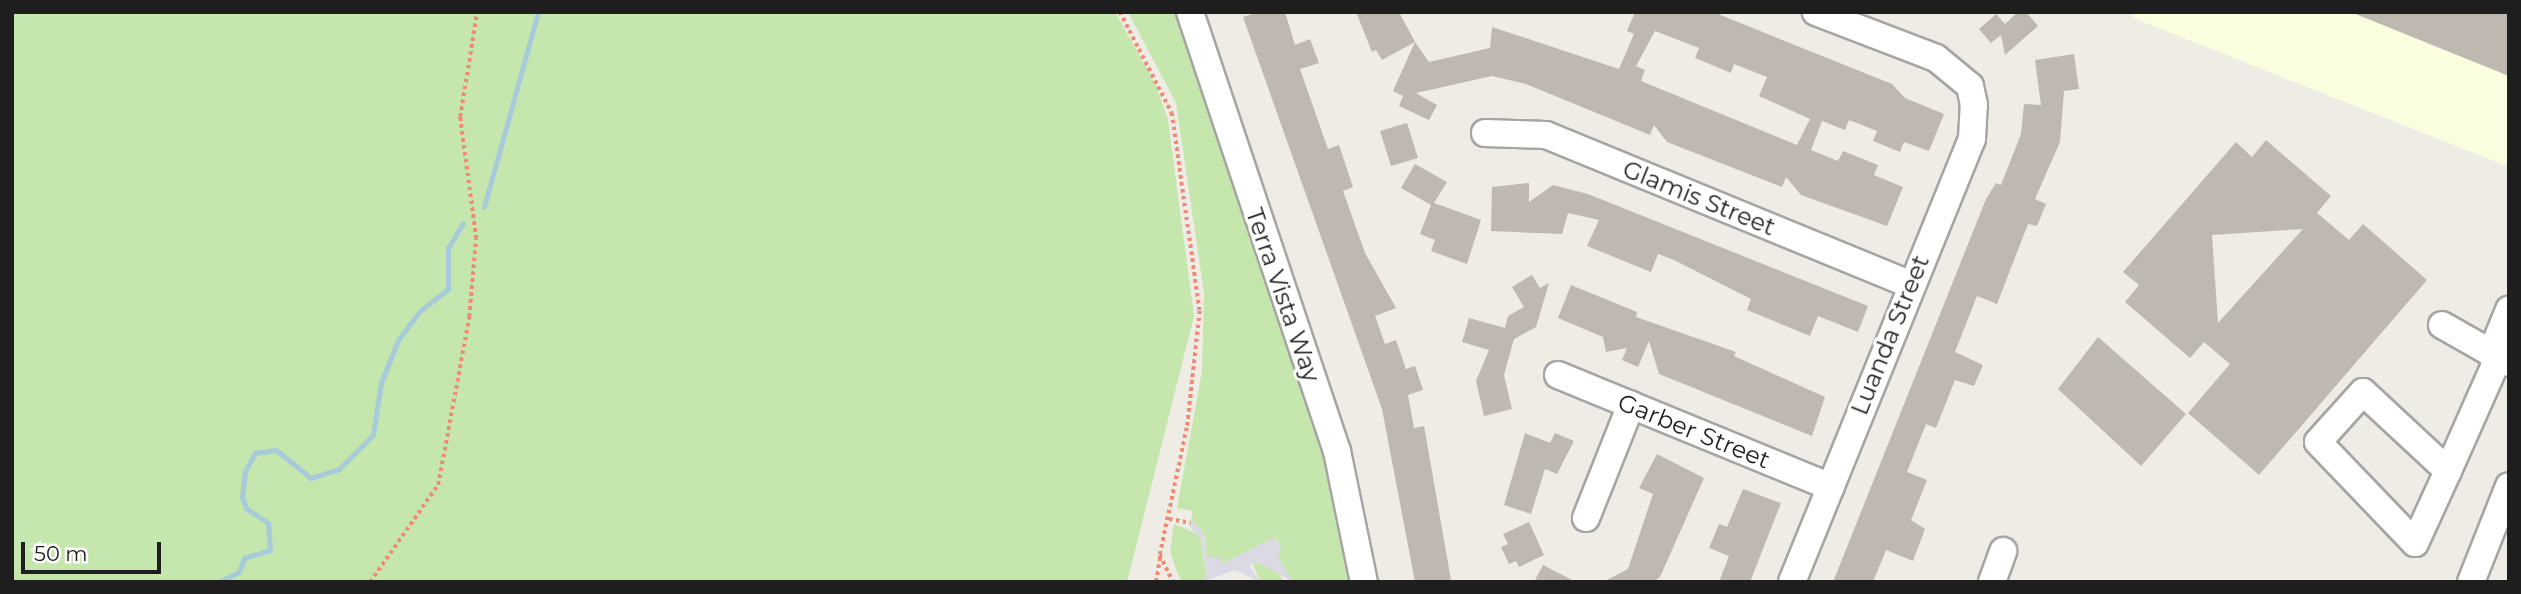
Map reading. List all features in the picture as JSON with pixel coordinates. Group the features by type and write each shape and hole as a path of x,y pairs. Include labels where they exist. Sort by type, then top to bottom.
{"street":[{"name":"Terra Vista Way","path":"1190,12 1337,451 1364,582"},
{"name":"Luanda Street","path":"1792,582 1909,284 1972,139 1970,86 1936,58 1816,12"},
{"name":"Glamis Street","path":"1485,133 1546,135 1909,284"},
{"path":"2448,471 2363,392 2318,442 2415,543 2448,471 2499,358 2509,310"},
{"path":"2442,325 2499,358"},
{"name":"Garber Street","path":"1558,375 1830,487"},
{"path":"1586,518 1631,405"},
{"path":"2471,582 2509,486"},
{"path":"1992,582 2003,551"}],"path":[{"path":"370,582 438,485 469,317 476,239 460,117 477,12"},
{"path":"1120,12 1172,113 1200,311 1187,428 1156,582"},
{"path":"1168,519 1191,523"},
{"path":"1160,555 1173,582"}],"shaded area":[{"path":"2135,12 2509,12 2509,167 2133,18"},
{"path":"1191,520 1203,532 1207,557 1221,558 1222,564 1275,537 1281,547 1278,558 1293,582 1257,562 1249,565 1260,582 1235,570 1203,582 1207,575 1201,538 1190,527"}],"green space":[{"path":"12,12 1115,12 1156,85 1168,120 1194,316 1127,582 12,582"},
{"path":"1128,12 1178,12 1317,414 1355,582 1293,582 1278,558 1278,539 1222,565 1207,557 1205,537 1191,520 1193,511 1177,508 1202,371 1204,293 1176,103"},
{"path":"1174,524 1200,535 1207,576 1203,582 1182,582 1178,575 1170,551"},
{"path":"1252,562 1274,566 1284,582 1260,582"}],"building":[{"path":"1259,12 1285,12 1295,45 1310,39 1319,63 1300,69 1328,149 1339,145 1353,187 1343,191 1365,253 1396,308 1375,316 1385,344 1396,340 1406,369 1415,366 1423,390 1408,395 1414,428 1424,426 1451,580 1415,582 1382,409 1243,17"},
{"path":"1356,12 1399,12 1415,42 1382,60 1376,50 1372,52"},
{"path":"1635,12 1713,12 1892,84 1905,98 1944,114 1929,151 1904,142 1900,152 1873,141 1877,131 1849,120 1845,130 1822,121 1811,150 1838,161 1843,151 1878,165 1874,175 1903,187 1887,226 1801,195 1786,177 1782,187 1667,142 1654,125 1650,135 1526,84 1492,76 1416,93 1437,105 1429,120 1399,106 1403,96 1393,91 1415,42 1429,62 1490,48 1492,27 1619,69 1634,34 1627,31","holes":["1655,31 1699,48 1695,58 1731,73 1734,64 1767,77 1759,96 1810,119 1797,145 1641,81 1645,70 1636,66"]},
{"path":"2018,12 2026,12 2038,26 2005,55 2001,35 1991,43 1979,29 1996,14 2005,24"},
{"path":"2353,12 2509,12 2509,76 2353,13"},
{"path":"2074,54 2079,89 2064,91 2060,142 2035,199 2046,204 2037,226 2028,224 1997,304 1977,296 1955,352 1983,365 1974,386 1955,380 1936,428 1926,424 1907,472 1927,480 1911,520 1925,529 1913,561 1886,550 1873,582 1833,582 1986,199 1996,183 2001,185 2021,134 2024,104 2041,105 2035,60"},
{"path":"1407,123 1418,158 1391,166 1380,131"},
{"path":"2266,140 2331,196 2317,213 2349,240 2363,224 2427,280 2259,475 2188,413 2230,364 2204,342 2190,358 2125,302 2139,285 2123,272 2236,142 2252,157","holes":["2303,229 2218,323 2212,235"]},
{"path":"1415,164 1447,182 1434,203 1481,220 1467,264 1431,251 1435,240 1420,234 1431,205 1401,188"},
{"path":"1529,183 1529,202 1553,185 1588,194 1868,306 1858,332 1818,316 1810,336 1747,310 1751,299 1674,260 1658,254 1651,272 1587,246 1599,220 1568,213 1562,234 1491,231 1492,187"},
{"path":"1532,275 1540,288 1549,283 1536,327 1514,339 1504,375 1512,409 1484,416 1476,381 1489,350 1462,342 1469,318 1505,328 1508,316 1524,307 1512,287"},
{"path":"1571,285 1637,312 1636,317 1736,352 1734,356 1825,397 1812,436 1659,374 1649,341 1638,367 1622,360 1627,348 1606,352 1603,337 1558,318"},
{"path":"2098,337 2186,414 2141,466 2058,389"},
{"path":"1525,433 1550,443 1555,433 1574,441 1557,474 1545,469 1531,514 1504,505"},
{"path":"1657,454 1704,478 1660,577 1653,582 1603,582 1628,569 1653,494 1639,488"},
{"path":"1743,489 1781,503 1750,582 1719,582 1729,556 1709,548 1719,524 1727,527"},
{"path":"1529,522 1544,555 1519,567 1516,561 1509,564 1501,547 1508,544 1503,534"},
{"path":"1543,565 1576,582 1534,582"}],"waterway":[{"path":"484,207 538,12"},
{"path":"219,582 239,572 244,558 270,550 268,523 246,508 242,497 245,471 255,453 276,450 311,478 339,469 373,435 381,383 398,340 420,311 448,289 448,248 463,223"}]}
